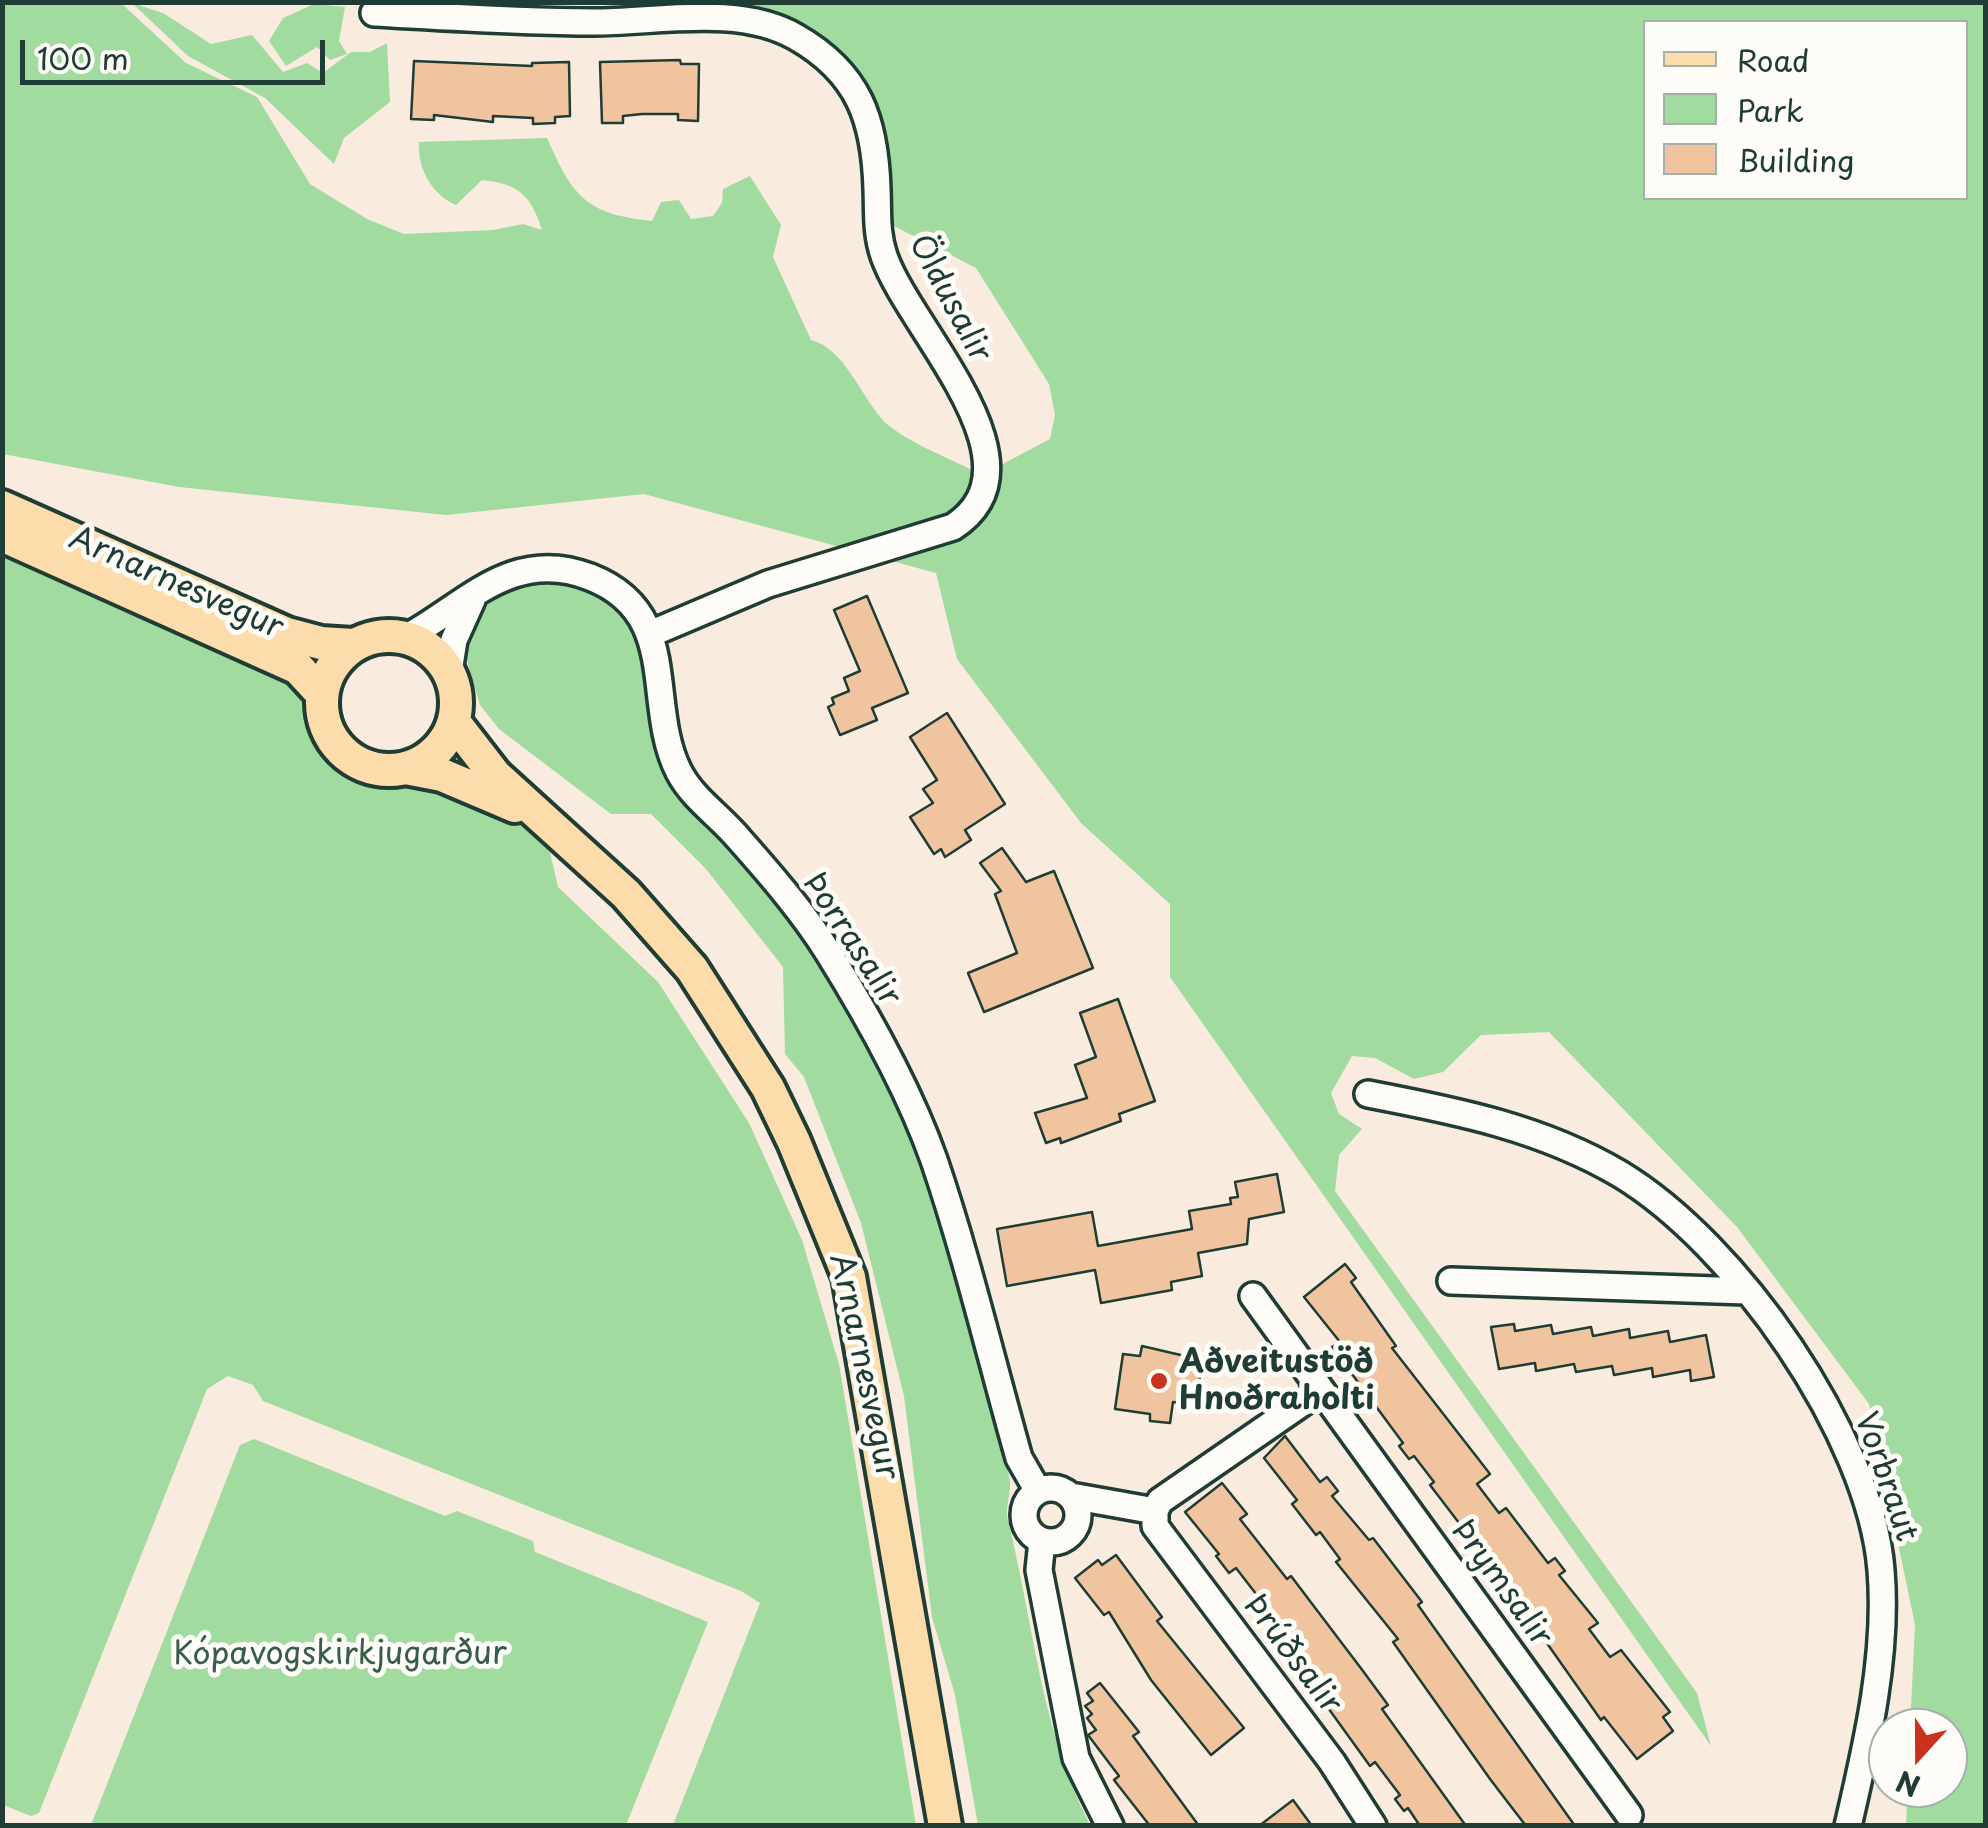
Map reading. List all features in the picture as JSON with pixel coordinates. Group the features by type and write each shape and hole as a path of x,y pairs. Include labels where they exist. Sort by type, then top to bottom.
{"main road":[{"name":"Arnarnesvegur","path":"2,507 287,634 353,645"},
{"name":"Arnarnesvegur","path":"2,536 298,668 312,678 322,694"},
{"path":"370,638 406,638 430,649 450,672 457,705 454,722 436,752 406,768 387,771 351,760 327,731 322,694 327,674 353,645 370,638"},
{"name":"Arnarnesvegur","path":"454,722 474,753 544,824 626,894 692,970 768,1088 831,1226 849,1277 945,1826"},
{"name":"Arnarnesvegur","path":"406,768 442,774 477,788 544,824"}],"street":[{"name":"Öldusalir","path":"374,14 595,12 770,26 796,36 842,72 860,98 873,130 877,229 884,256 914,317 977,422 988,461 984,495 972,515 953,527 768,584 650,634"},
{"name":"Þorrasalir","path":"406,638 480,586 526,570 589,576 629,604 650,634 661,672 665,736 680,773 738,836 827,951 878,1042 933,1158 1019,1458 1038,1491"},
{"path":"450,672 454,640 480,586"},
{"name":"Vorbraut","path":"1368,1094 1528,1130 1620,1174 1672,1212 1779,1330 1832,1417 1858,1477 1878,1552 1881,1623 1872,1707 1848,1826"},
{"path":"1451,1281 1746,1291"},
{"name":"Þrymsalir","path":"1253,1296 1629,1815"},
{"path":"1155,1519 1160,1502 1320,1390"},
{"path":"1054,1488 1155,1519 1078,1521 1061,1541 1042,1541 1024,1522 1026,1504 1038,1491 1054,1488"},
{"path":"1070,1496 1078,1521"},
{"name":"Þrúðsalir","path":"1155,1519 1332,1762 1373,1826"},
{"path":"1042,1541 1039,1570 1076,1758 1110,1826"}],"green space":[{"path":"2,3 121,3 186,63 257,97 310,184 367,219 404,234 493,230 523,224 542,230 528,200 514,188 482,180 456,205 440,195 428,180 419,142 547,138 565,175 584,199 611,213 652,221 661,202 679,200 691,219 713,216 722,203 723,189 750,176 781,225 773,257 811,340 842,362 889,426 982,475 1050,439 1055,415 1049,384 976,268 892,225 882,118 855,68 804,26 741,3 1985,3 1985,1825 1906,1825 1907,1808 1968,1808 1968,1708 1911,1708 1915,1625 1869,1404 1737,1227 1549,1032 1481,1035 1443,1072 1414,1079 1375,1058 1352,1056 1331,1093 1339,1114 1362,1129 1339,1155 1335,1191 1697,1693 1711,1746 1170,977 1170,904 1081,823 957,659 936,573 644,494 446,515 179,487 3,454"},
{"path":"132,3 163,13 211,44 252,35 283,72 307,63 323,73 351,52 370,52 387,43 390,102 344,138 334,164 265,98 188,56"},
{"path":"314,4 345,7 339,41 347,54 330,60 317,47 286,66 269,41 283,18"},
{"path":"2,542 283,667 314,699 327,745 342,763 365,778 392,785 441,786 505,810 550,852 558,887 658,982 749,1123 802,1240 839,1364 916,1825 673,1825 760,1603 741,1591 263,1401 253,1385 228,1376 207,1389 39,1813 31,1816 3,1805"},
{"path":"537,579 592,595 609,604 634,630 648,668 653,736 671,779 797,931 852,1012 898,1099 927,1171 960,1283 1009,1476 1007,1515 1049,1714 1073,1789 1090,1825 978,1825 955,1695 932,1617 904,1396 861,1223 804,1077 785,1054 783,967 706,869 651,814 611,814 499,729 480,705 462,644 488,599 507,588"},
{"name":"Kópavogskirkjugarður","path":"254,1439 445,1516 457,1511 533,1541 535,1552 708,1622 626,1825 91,1825 240,1445"}],"building":[{"path":"680,60 681,64 699,64 698,121 678,120 678,114 642,114 623,116 623,123 602,123 600,62"},
{"path":"414,61 532,66 569,62 570,116 555,117 555,123 533,124 533,118 493,116 493,122 434,115 434,120 411,119"},
{"path":"867,596 908,693 872,708 877,720 840,735 828,707 834,704 832,698 849,691 844,678 860,671 834,610"},
{"path":"947,713 1005,804 965,830 971,840 945,857 941,849 934,854 910,817 933,803 923,789 937,780 910,737"},
{"path":"1002,848 1026,882 1054,871 1093,968 984,1012 968,973 1017,953 995,894 1001,891 980,863"},
{"path":"1118,999 1155,1101 1119,1114 1121,1121 1061,1143 1060,1138 1046,1143 1035,1113 1087,1098 1075,1065 1096,1057 1080,1013"},
{"path":"1277,1174 1284,1212 1249,1219 1247,1244 1198,1253 1202,1276 1171,1282 1172,1290 1101,1303 1095,1270 1007,1286 997,1229 1092,1212 1098,1246 1192,1229 1189,1211 1231,1204 1230,1198 1238,1197 1235,1182"},
{"path":"1345,1264 1356,1278 1351,1282 1396,1346 1392,1348 1490,1474 1477,1484 1499,1513 1506,1508 1548,1563 1555,1558 1565,1571 1559,1575 1598,1623 1589,1629 1610,1657 1621,1650 1670,1712 1663,1717 1673,1731 1637,1759 1604,1717 1601,1720 1494,1568 1491,1570 1466,1539 1469,1536 1430,1485 1434,1482 1414,1456 1409,1459 1399,1446 1403,1443 1332,1347 1340,1342 1304,1297"},
{"path":"1514,1324 1515,1331 1551,1325 1553,1334 1591,1327 1593,1336 1629,1329 1630,1338 1668,1331 1670,1342 1706,1335 1714,1377 1691,1381 1690,1370 1653,1377 1652,1368 1614,1375 1612,1366 1576,1372 1574,1364 1536,1371 1535,1363 1499,1369 1491,1327"},
{"name":"Aðveitustöð Hnoðraholti","path":"1142,1346 1202,1360 1196,1405 1173,1402 1170,1423 1150,1421 1150,1414 1115,1409 1123,1354 1140,1356"},
{"path":"1285,1436 1320,1482 1327,1477 1338,1491 1332,1496 1369,1540 1373,1538 1422,1602 1418,1605 1575,1826 1526,1826 1490,1779 1393,1642 1398,1639 1336,1562 1340,1559 1320,1532 1316,1535 1292,1504 1297,1500 1264,1458"},
{"path":"1222,1483 1247,1514 1240,1519 1287,1579 1291,1576 1388,1705 1382,1709 1466,1826 1420,1826 1408,1808 1404,1811 1395,1799 1400,1795 1375,1762 1370,1766 1253,1604 1260,1599 1236,1568 1229,1573 1216,1556 1219,1554 1185,1512"},
{"path":"1116,1555 1162,1617 1157,1621 1244,1728 1211,1755 1151,1680 1109,1612 1104,1615 1075,1578 1098,1560 1102,1565"},
{"path":"1100,1683 1139,1732 1133,1736 1199,1826 1150,1826 1114,1780 1119,1776 1088,1735 1096,1730 1087,1718 1092,1714 1085,1706 1093,1701 1087,1693"},
{"path":"1293,1800 1312,1826 1259,1826"}],"place":[{"name":"Aðveitustöð Hnoðraholti","path":"1159,1381"}]}
